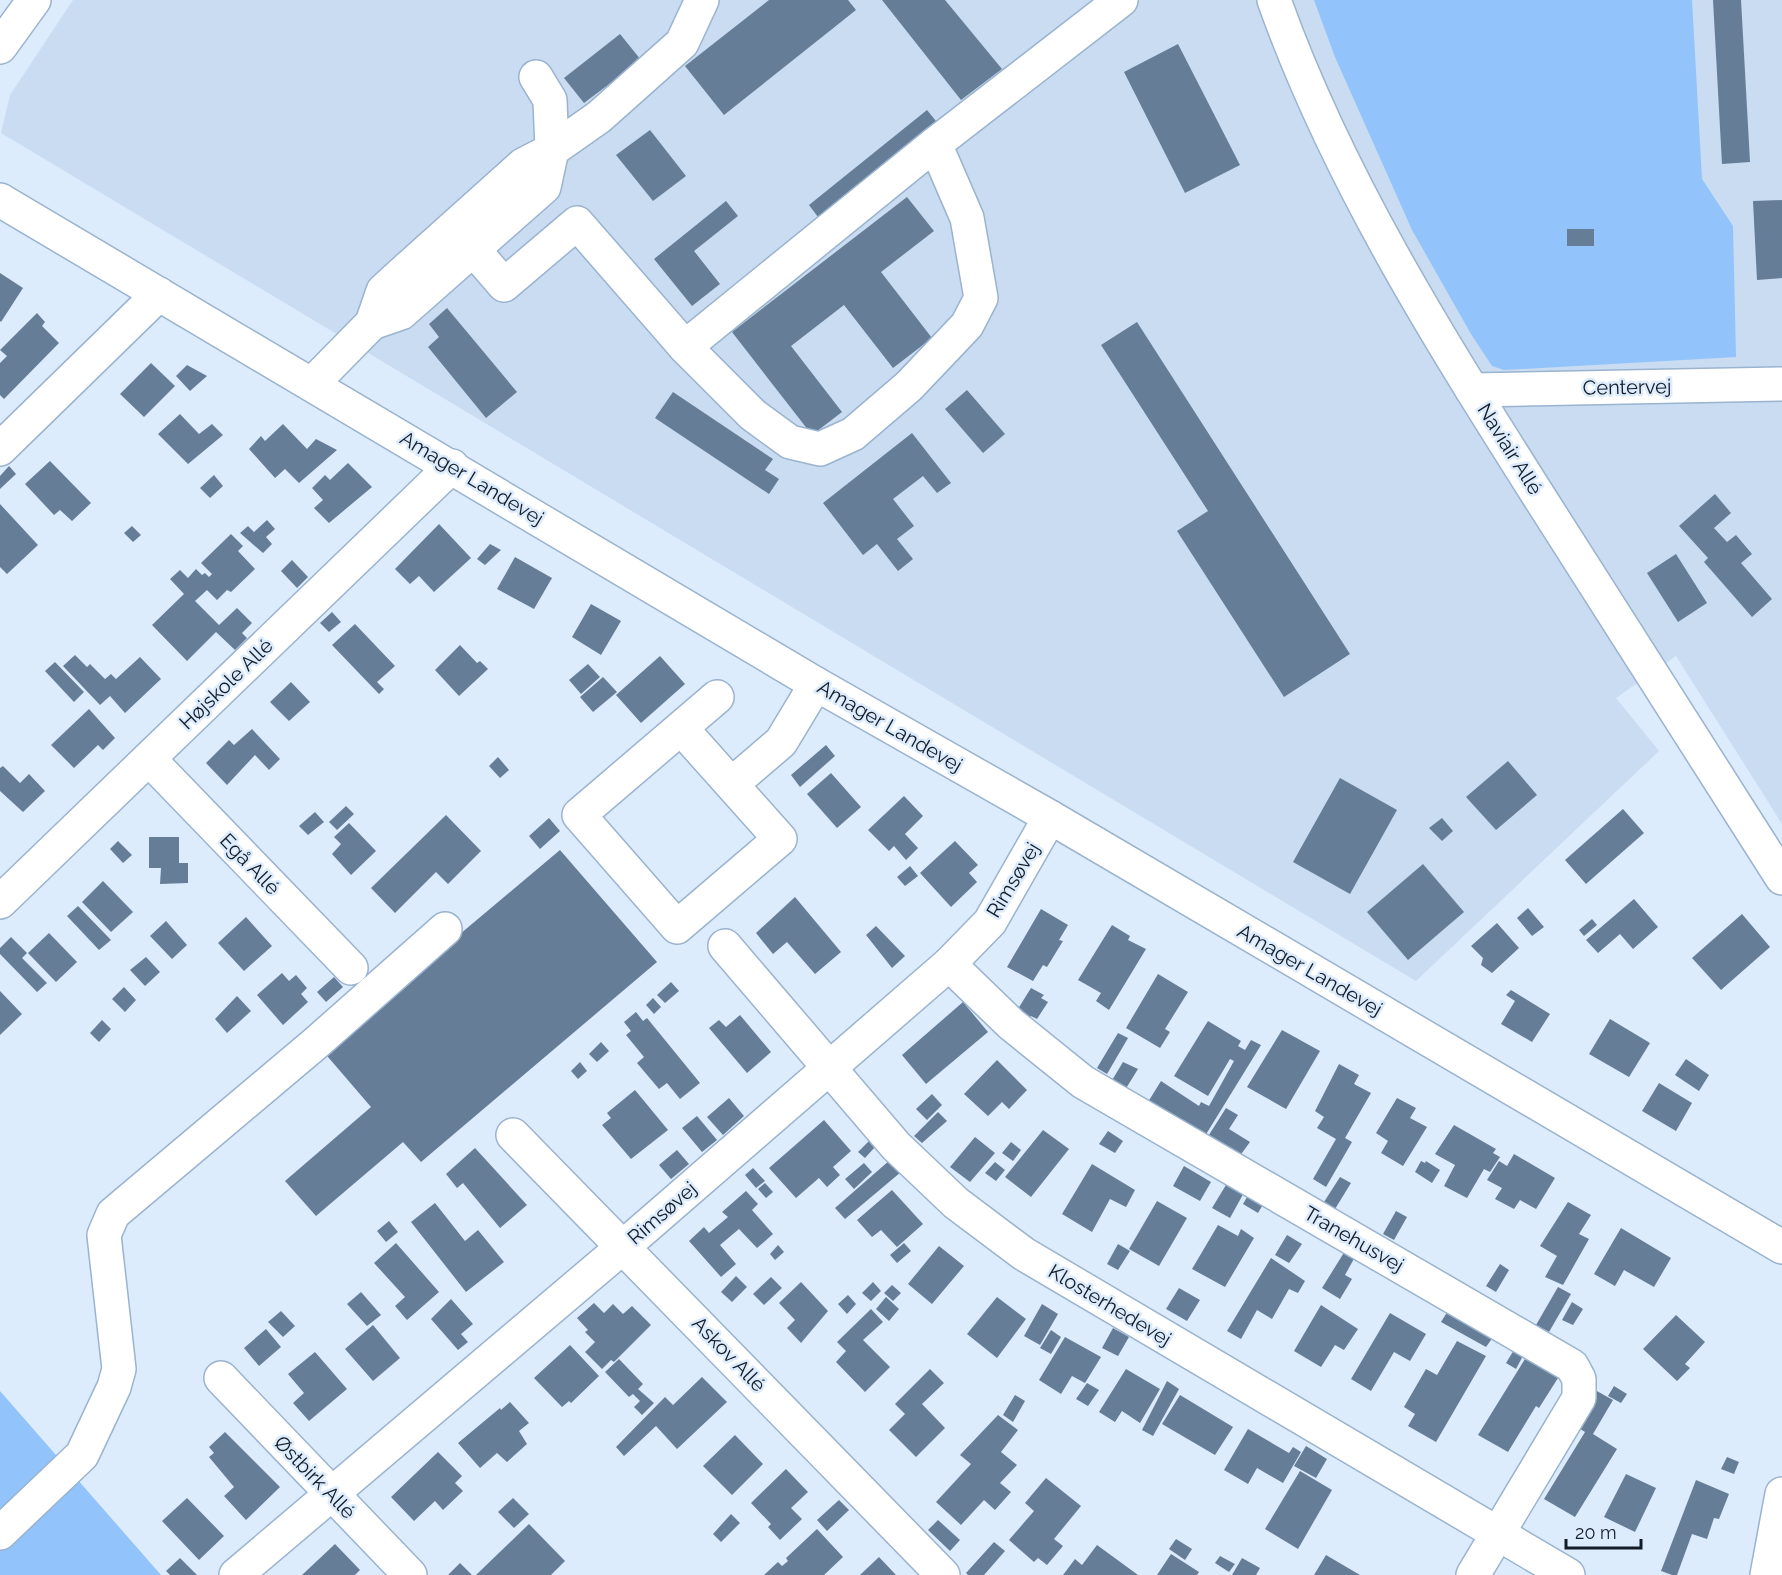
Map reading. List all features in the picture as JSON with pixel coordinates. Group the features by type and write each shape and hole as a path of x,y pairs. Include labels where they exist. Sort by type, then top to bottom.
{"street":[{"path":"0,47 34,0"},
{"path":"312,384 372,323 383,291 523,165 552,150 599,117 682,43 702,0"},
{"path":"685,347 935,144 1121,0"},
{"name":"Naviair Allé","path":"1274,0 1299,68 1381,237 1472,390 1782,878"},
{"path":"372,323 401,313 544,186 552,150 550,100 536,77"},
{"path":"473,249 504,285 577,223 685,347 753,415 790,442 820,449 854,434 909,386 967,325 981,298 967,218 935,144"},
{"name":"Amager Landevej","path":"0,200 452,466 816,684 1050,817 1782,1247"},
{"path":"0,449 159,294"},
{"name":"Centervej","path":"1472,390 1782,384"},
{"name":"Højskole Allé","path":"0,902 452,466"},
{"path":"732,784 781,742 816,684"},
{"path":"681,728 780,839 677,927 579,815 681,728 717,698"},
{"name":"Egå Allé","path":"149,759 351,968"},
{"name":"Rimsøvej","path":"236,1575 624,1246 949,964 990,922 1050,817"},
{"path":"0,1533 82,1455 114,1388 118,1370 104,1235 113,1214 316,1043 445,929"},
{"name":"Klosterhedevej","path":"724,946 829,1070 919,1168 956,1203 1024,1254 1496,1535 1568,1575"},
{"name":"Tranehusvej","path":"949,964 1011,1024 1083,1082 1572,1366 1579,1379 1579,1398 1473,1575"},
{"name":"Askov Allé","path":"513,1135 624,1246 943,1575"},
{"name":"Østbirk Allé","path":"221,1378 411,1575"},
{"path":"1767,1575 1782,1494"}],"shaded area":[{"path":"73,0 1782,0 1782,824 1676,656 1616,698 1659,751 1416,981 1,133 10,95"},
{"path":"1314,0 1692,0 1702,179 1733,226 1736,357 1504,370 1492,366 1471,334 1412,230 1335,57"},
{"path":"0,1391 161,1575 0,1575"}],"building":[{"path":"769,0 848,0 856,10 724,115 685,66"},
{"path":"882,0 945,0 1002,69 961,100"},
{"path":"1713,0 1741,0 1750,162 1722,164"},
{"path":"620,34 641,60 584,103 564,78"},
{"path":"1178,44 1240,165 1185,193 1124,72"},
{"path":"927,110 940,126 821,221 809,205"},
{"path":"650,130 686,176 653,201 616,155"},
{"path":"907,197 934,231 881,272 932,338 893,368 844,305 791,346 842,412 812,435 732,332"},
{"path":"1782,200 1782,278 1757,280 1753,201"},
{"path":"726,201 738,216 694,251 720,284 692,306 654,259"},
{"path":"1567,229 1594,229 1594,246 1567,246"},
{"path":"0,273 23,288 1,322 0,321"},
{"path":"447,308 517,392 486,418 428,347 439,337 429,324"},
{"path":"37,313 45,322 42,326 59,343 4,399 0,395 0,363 7,356 0,350"},
{"path":"1137,322 1350,654 1284,697 1177,531 1208,511 1101,345"},
{"path":"151,363 175,386 144,417 120,394"},
{"path":"187,365 207,376 190,391 176,376"},
{"path":"967,390 1005,434 983,453 945,409"},
{"path":"673,392 773,459 765,470 779,479 769,494 655,418"},
{"path":"180,414 199,434 212,424 223,435 188,464 158,434"},
{"path":"283,424 307,449 316,439 337,450 299,483 285,469 275,478 249,449 261,436 265,441"},
{"path":"912,433 951,483 937,493 923,476 893,499 914,526 897,539 913,559 898,571 877,544 863,555 823,503"},
{"path":"50,461 91,503 72,521 60,510 54,515 25,484"},
{"path":"348,463 372,487 329,523 314,508 323,500 312,488 325,475 330,480"},
{"path":"9,466 16,474 0,489 0,476"},
{"path":"214,475 223,486 210,498 200,488"},
{"path":"1715,494 1731,513 1714,528 1727,542 1736,535 1752,554 1741,563 1772,599 1752,617 1704,562 1708,558 1679,526"},
{"path":"0,504 38,545 7,574 0,567"},
{"path":"267,520 275,529 266,537 272,544 263,553 240,533 248,526 254,532"},
{"path":"439,524 471,558 434,592 419,576 410,584 395,569"},
{"path":"132,526 141,535 133,542 124,533"},
{"path":"231,534 243,546 238,551 255,569 231,592 227,590 217,600 207,590 195,601 219,625 237,608 252,623 242,633 247,638 235,650 216,632 187,661 152,625 184,594 170,579 180,570 188,578 196,569 202,575 205,573 209,577 212,574 201,563"},
{"path":"490,544 501,550 485,565 477,559"},
{"path":"1676,554 1707,603 1678,622 1647,573"},
{"path":"515,557 552,578 534,609 497,589"},
{"path":"292,560 308,577 297,588 281,571"},
{"path":"591,604 621,621 601,655 572,637"},
{"path":"332,612 341,622 329,632 320,623"},
{"path":"355,624 395,666 377,682 384,689 379,694 332,645"},
{"path":"460,645 477,663 480,661 488,669 459,696 435,670"},
{"path":"75,655 87,667 90,664 105,679 111,674 116,679 140,657 161,679 125,713 110,696 100,705 63,666"},
{"path":"660,656 685,684 641,723 616,695"},
{"path":"55,662 84,692 74,702 45,671"},
{"path":"588,664 600,677 581,694 569,680"},
{"path":"603,677 617,692 593,712 580,697"},
{"path":"291,682 310,702 289,721 270,702"},
{"path":"89,709 115,738 103,750 98,745 74,768 51,745"},
{"path":"252,729 280,759 269,770 255,755 227,785 206,763 229,740 234,745"},
{"path":"826,745 835,756 800,787 791,775"},
{"path":"498,757 509,770 500,778 489,766"},
{"path":"1508,761 1537,795 1496,830 1466,797"},
{"path":"3,766 20,783 29,774 45,791 23,812 0,791 0,768"},
{"path":"831,773 861,807 837,828 807,794"},
{"path":"1340,778 1397,810 1350,894 1293,862"},
{"path":"904,796 923,816 905,834 918,848 906,860 894,846 889,851 868,830"},
{"path":"346,806 354,814 337,830 329,822"},
{"path":"1623,809 1644,833 1586,884 1565,860"},
{"path":"315,812 324,822 308,835 299,826"},
{"path":"446,815 481,851 448,884 436,872 395,913 371,888"},
{"path":"549,818 560,831 540,849 529,836"},
{"path":"1442,818 1453,831 1442,841 1429,828"},
{"path":"349,823 376,851 351,875 332,854 341,844 334,837"},
{"path":"149,837 179,837 179,863 188,863 188,883 160,884 161,868 149,868"},
{"path":"118,841 132,855 123,863 110,849"},
{"path":"955,841 978,865 969,873 977,882 951,907 920,873"},
{"path":"560,850 657,962 421,1162 403,1142 316,1216 285,1181 371,1107 322,1050"},
{"path":"1423,864 1464,912 1408,960 1367,912"},
{"path":"910,866 918,876 905,886 897,877"},
{"path":"103,881 133,912 111,932 82,902"},
{"path":"795,897 841,952 815,974 787,942 773,954 756,933"},
{"path":"1634,899 1658,927 1633,949 1620,934 1598,953 1586,940"},
{"path":"78,906 111,940 99,950 67,916"},
{"path":"1528,908 1544,927 1532,936 1517,918"},
{"path":"1041,909 1068,925 1059,940 1063,941 1047,967 1043,965 1033,981 1007,967"},
{"path":"1742,914 1770,947 1721,990 1692,958"},
{"path":"246,917 272,946 244,971 218,943"},
{"path":"1592,919 1597,925 1584,936 1579,930"},
{"path":"166,921 187,945 172,959 150,936"},
{"path":"1497,923 1519,948 1492,973 1481,965 1483,958 1471,946"},
{"path":"1112,925 1130,936 1128,940 1146,949 1109,1010 1096,1001 1101,993 1078,980"},
{"path":"876,926 905,956 892,968 866,935"},
{"path":"49,933 77,962 56,982 28,953"},
{"path":"11,937 27,953 22,958 47,983 37,992 0,954 0,948"},
{"path":"146,957 160,972 145,986 130,970"},
{"path":"282,973 289,981 296,975 307,988 301,994 308,1002 283,1025 257,995"},
{"path":"1158,974 1188,992 1165,1029 1170,1032 1160,1048 1126,1028"},
{"path":"334,977 343,987 326,1002 317,992"},
{"path":"671,982 679,991 665,1003 657,995"},
{"path":"124,987 136,1000 125,1012 112,999"},
{"path":"1031,988 1044,995 1041,998 1048,1002 1037,1019 1031,1016 1029,1019 1016,1012"},
{"path":"1511,990 1550,1014 1532,1042 1501,1024 1515,1001 1506,995"},
{"path":"0,991 22,1014 0,1035"},
{"path":"237,996 251,1011 227,1033 215,1019"},
{"path":"653,998 661,1007 654,1014 646,1005"},
{"path":"963,1002 988,1032 926,1084 902,1055"},
{"path":"636,1012 643,1021 647,1018 700,1083 680,1099 667,1083 659,1089 637,1063 644,1057 626,1035 631,1031 624,1022"},
{"path":"740,1015 771,1052 747,1073 709,1028 719,1020 726,1027"},
{"path":"1610,1019 1650,1043 1629,1077 1589,1054"},
{"path":"102,1020 111,1029 99,1042 90,1033"},
{"path":"1208,1021 1241,1041 1238,1046 1245,1050 1251,1040 1261,1045 1205,1136 1148,1102 1161,1081 1199,1106 1201,1102 1209,1106 1234,1061 1230,1059 1208,1096 1174,1076"},
{"path":"1282,1030 1320,1051 1286,1109 1247,1087"},
{"path":"1118,1033 1128,1038 1107,1074 1097,1068"},
{"path":"601,1042 609,1051 597,1062 589,1054"},
{"path":"1686,1059 1709,1075 1699,1091 1675,1075"},
{"path":"997,1060 1027,1090 1009,1109 1002,1102 988,1116 964,1094"},
{"path":"580,1062 587,1071 578,1079 571,1071"},
{"path":"1123,1062 1138,1069 1125,1090 1111,1082"},
{"path":"1339,1064 1359,1075 1354,1084 1371,1093 1345,1138 1352,1142 1326,1187 1313,1179 1336,1139 1317,1128 1324,1117 1315,1111"},
{"path":"1659,1083 1692,1103 1676,1131 1642,1111"},
{"path":"635,1090 668,1130 631,1159 602,1125 611,1118 607,1113"},
{"path":"932,1094 942,1105 927,1120 916,1109"},
{"path":"729,1098 744,1116 723,1135 707,1117"},
{"path":"1397,1098 1416,1108 1410,1118 1427,1127 1403,1166 1381,1153 1388,1141 1376,1133"},
{"path":"1226,1108 1238,1115 1229,1129 1250,1142 1239,1157 1207,1138"},
{"path":"938,1112 947,1121 922,1143 914,1136"},
{"path":"697,1116 717,1140 702,1152 682,1128"},
{"path":"824,1120 851,1151 833,1167 840,1175 827,1187 819,1178 796,1198 769,1168"},
{"path":"1454,1125 1496,1149 1493,1153 1500,1157 1490,1172 1484,1169 1467,1198 1444,1186 1455,1165 1435,1154"},
{"path":"1043,1130 1069,1149 1031,1197 1005,1177"},
{"path":"1108,1131 1123,1141 1115,1153 1099,1144"},
{"path":"975,1137 995,1153 970,1182 950,1167"},
{"path":"869,1141 875,1147 865,1158 858,1152"},
{"path":"1011,1142 1021,1150 1013,1161 1002,1153"},
{"path":"475,1148 527,1205 500,1228 463,1183 457,1188 446,1174"},
{"path":"677,1150 689,1164 671,1179 659,1165"},
{"path":"1514,1154 1555,1178 1536,1209 1520,1200 1514,1209 1495,1199 1502,1188 1487,1180 1499,1161 1507,1166"},
{"path":"890,1160 901,1172 845,1219 835,1208"},
{"path":"1421,1161 1425,1163 1426,1161 1440,1170 1432,1183 1415,1172"},
{"path":"995,1162 1005,1170 996,1181 985,1173"},
{"path":"864,1163 872,1172 854,1189 845,1179"},
{"path":"1092,1164 1135,1190 1126,1207 1110,1199 1092,1232 1062,1214"},
{"path":"1184,1166 1211,1182 1200,1201 1173,1186"},
{"path":"753,1168 765,1181 756,1188 745,1175"},
{"path":"1340,1177 1351,1183 1335,1209 1324,1202"},
{"path":"1229,1180 1246,1189 1230,1218 1212,1208"},
{"path":"765,1183 773,1192 766,1198 758,1189"},
{"path":"892,1190 923,1224 897,1247 881,1230 872,1237 857,1220"},
{"path":"746,1191 758,1204 752,1210 773,1234 757,1248 739,1229 720,1245 736,1264 721,1277 689,1241 704,1227 709,1233 728,1217 722,1212"},
{"path":"1250,1192 1265,1201 1258,1213 1243,1204"},
{"path":"1157,1201 1187,1218 1159,1266 1129,1249"},
{"path":"1568,1202 1591,1215 1579,1234 1589,1239 1563,1285 1545,1277 1557,1256 1540,1246"},
{"path":"435,1203 465,1241 478,1230 504,1262 466,1292 411,1222"},
{"path":"1396,1211 1407,1217 1394,1240 1383,1234"},
{"path":"389,1221 398,1232 386,1242 377,1231"},
{"path":"1218,1225 1238,1236 1241,1229 1254,1238 1225,1287 1192,1269"},
{"path":"1621,1228 1671,1258 1654,1287 1624,1270 1615,1286 1594,1274"},
{"path":"1287,1235 1302,1244 1289,1263 1275,1255"},
{"path":"396,1243 439,1292 407,1320 395,1306 405,1297 374,1263"},
{"path":"904,1243 911,1251 897,1263 890,1255"},
{"path":"1118,1244 1130,1251 1118,1270 1107,1264"},
{"path":"778,1245 784,1252 775,1260 770,1254"},
{"path":"939,1246 964,1266 932,1304 908,1284"},
{"path":"1345,1251 1355,1257 1345,1275 1352,1279 1340,1299 1322,1288"},
{"path":"1271,1258 1305,1281 1298,1293 1289,1289 1272,1319 1257,1310 1241,1339 1227,1331"},
{"path":"1500,1264 1509,1270 1496,1292 1486,1286"},
{"path":"736,1276 747,1287 732,1302 721,1292"},
{"path":"771,1277 782,1288 764,1305 753,1294"},
{"path":"801,1282 828,1311 801,1343 787,1328 795,1320 779,1303"},
{"path":"873,1282 881,1291 871,1301 862,1293"},
{"path":"892,1285 901,1293 893,1301 884,1293"},
{"path":"1558,1287 1571,1294 1549,1332 1536,1325"},
{"path":"1179,1288 1200,1300 1187,1321 1166,1309"},
{"path":"361,1292 381,1315 367,1326 347,1304"},
{"path":"848,1295 856,1304 847,1314 838,1304"},
{"path":"886,1297 899,1309 889,1321 876,1309"},
{"path":"997,1297 1026,1319 997,1358 967,1334"},
{"path":"451,1299 473,1324 461,1334 468,1342 458,1350 431,1319"},
{"path":"1572,1302 1583,1309 1573,1325 1562,1320"},
{"path":"594,1303 604,1313 613,1304 623,1314 632,1306 651,1325 614,1362 611,1360 602,1369 585,1352 595,1342 585,1332 588,1330 577,1318"},
{"path":"1042,1304 1058,1314 1040,1345 1024,1336"},
{"path":"1321,1305 1358,1329 1344,1350 1335,1345 1321,1367 1294,1351"},
{"path":"1451,1306 1496,1333 1486,1347 1441,1322"},
{"path":"871,1309 883,1322 863,1340 890,1367 865,1392 836,1362 846,1351 837,1342"},
{"path":"281,1311 295,1326 283,1337 268,1322"},
{"path":"1390,1313 1426,1334 1410,1361 1394,1352 1371,1391 1351,1379"},
{"path":"1676,1315 1705,1342 1685,1364 1690,1368 1677,1381 1643,1349"},
{"path":"373,1325 400,1358 373,1381 345,1349"},
{"path":"1113,1328 1129,1337 1118,1356 1102,1348"},
{"path":"266,1329 281,1347 259,1366 244,1348"},
{"path":"1051,1330 1061,1337 1051,1354 1040,1348"},
{"path":"1065,1337 1101,1357 1085,1383 1072,1376 1061,1394 1039,1380"},
{"path":"1457,1341 1486,1356 1436,1442 1408,1426 1415,1414 1404,1407 1426,1369 1437,1375"},
{"path":"570,1345 599,1376 571,1403 569,1401 562,1407 534,1378"},
{"path":"1517,1345 1526,1350 1516,1369 1506,1363"},
{"path":"315,1352 347,1389 309,1421 293,1403 304,1393 288,1374"},
{"path":"619,1359 643,1384 638,1389 654,1403 642,1415 634,1407 640,1401 633,1394 629,1397 605,1372"},
{"path":"1525,1359 1558,1378 1539,1408 1536,1406 1508,1452 1478,1435"},
{"path":"930,1369 944,1383 922,1404 945,1428 916,1457 889,1430 905,1414 895,1404"},
{"path":"1126,1369 1160,1389 1140,1423 1122,1411 1115,1422 1099,1412"},
{"path":"702,1377 727,1402 677,1449 656,1426 624,1456 616,1447 665,1397 673,1405"},
{"path":"1167,1381 1179,1389 1153,1436 1142,1430"},
{"path":"1087,1383 1099,1390 1088,1406 1076,1399"},
{"path":"1614,1386 1627,1394 1621,1403 1608,1396"},
{"path":"1595,1390 1613,1400 1593,1434 1617,1449 1575,1517 1544,1499 1585,1432 1574,1425"},
{"path":"1015,1395 1025,1401 1013,1422 1003,1415"},
{"path":"1180,1395 1233,1427 1215,1455 1162,1424"},
{"path":"510,1402 529,1423 519,1431 527,1444 507,1462 497,1453 480,1468 458,1443"},
{"path":"998,1415 1018,1430 1001,1452 1017,1465 1000,1483 1011,1492 995,1510 984,1500 961,1525 936,1502 971,1464 960,1455"},
{"path":"1248,1429 1289,1453 1293,1447 1301,1452 1283,1483 1257,1468 1248,1484 1224,1470"},
{"path":"225,1432 280,1487 246,1520 224,1496 234,1487 209,1457 214,1453 209,1447"},
{"path":"735,1435 763,1464 732,1495 703,1466"},
{"path":"1306,1446 1327,1459 1316,1478 1294,1466"},
{"path":"438,1452 462,1476 455,1483 463,1491 443,1510 435,1501 414,1521 391,1497"},
{"path":"1727,1457 1739,1462 1734,1474 1721,1469"},
{"path":"786,1469 808,1492 791,1508 802,1519 780,1540 768,1527 771,1524 751,1503"},
{"path":"1300,1471 1332,1490 1298,1549 1265,1529"},
{"path":"1626,1474 1656,1488 1635,1532 1604,1517"},
{"path":"1046,1478 1081,1506 1054,1539 1063,1546 1047,1565 1038,1558 1034,1562 1009,1540 1034,1511 1025,1503"},
{"path":"1696,1480 1729,1494 1719,1519 1714,1518 1707,1539 1692,1534 1677,1575 1672,1575 1661,1571"},
{"path":"187,1498 224,1536 199,1560 162,1521"},
{"path":"513,1498 529,1514 514,1528 498,1512"},
{"path":"839,1500 849,1510 827,1531 817,1520"},
{"path":"731,1514 740,1523 721,1542 713,1534"},
{"path":"938,1520 960,1540 950,1551 928,1530"},
{"path":"529,1524 565,1561 551,1575 476,1575"},
{"path":"817,1529 843,1557 824,1575 764,1575 778,1562 782,1566 788,1561 786,1558"},
{"path":"1176,1539 1192,1549 1185,1560 1169,1549"},
{"path":"994,1542 1005,1551 984,1575 968,1575 966,1573"},
{"path":"335,1544 360,1570 355,1575 302,1575"},
{"path":"1097,1545 1138,1575 1063,1575 1075,1559 1082,1565"},
{"path":"1171,1554 1199,1572 1197,1575 1157,1575"},
{"path":"1326,1555 1360,1575 1314,1575"},
{"path":"1220,1556 1235,1564 1229,1572 1215,1563"},
{"path":"879,1557 896,1575 860,1575"},
{"path":"180,1558 197,1575 170,1575 166,1571"},
{"path":"1242,1558 1260,1568 1256,1575 1232,1575"},
{"path":"460,1563 472,1575 448,1575"}]}
